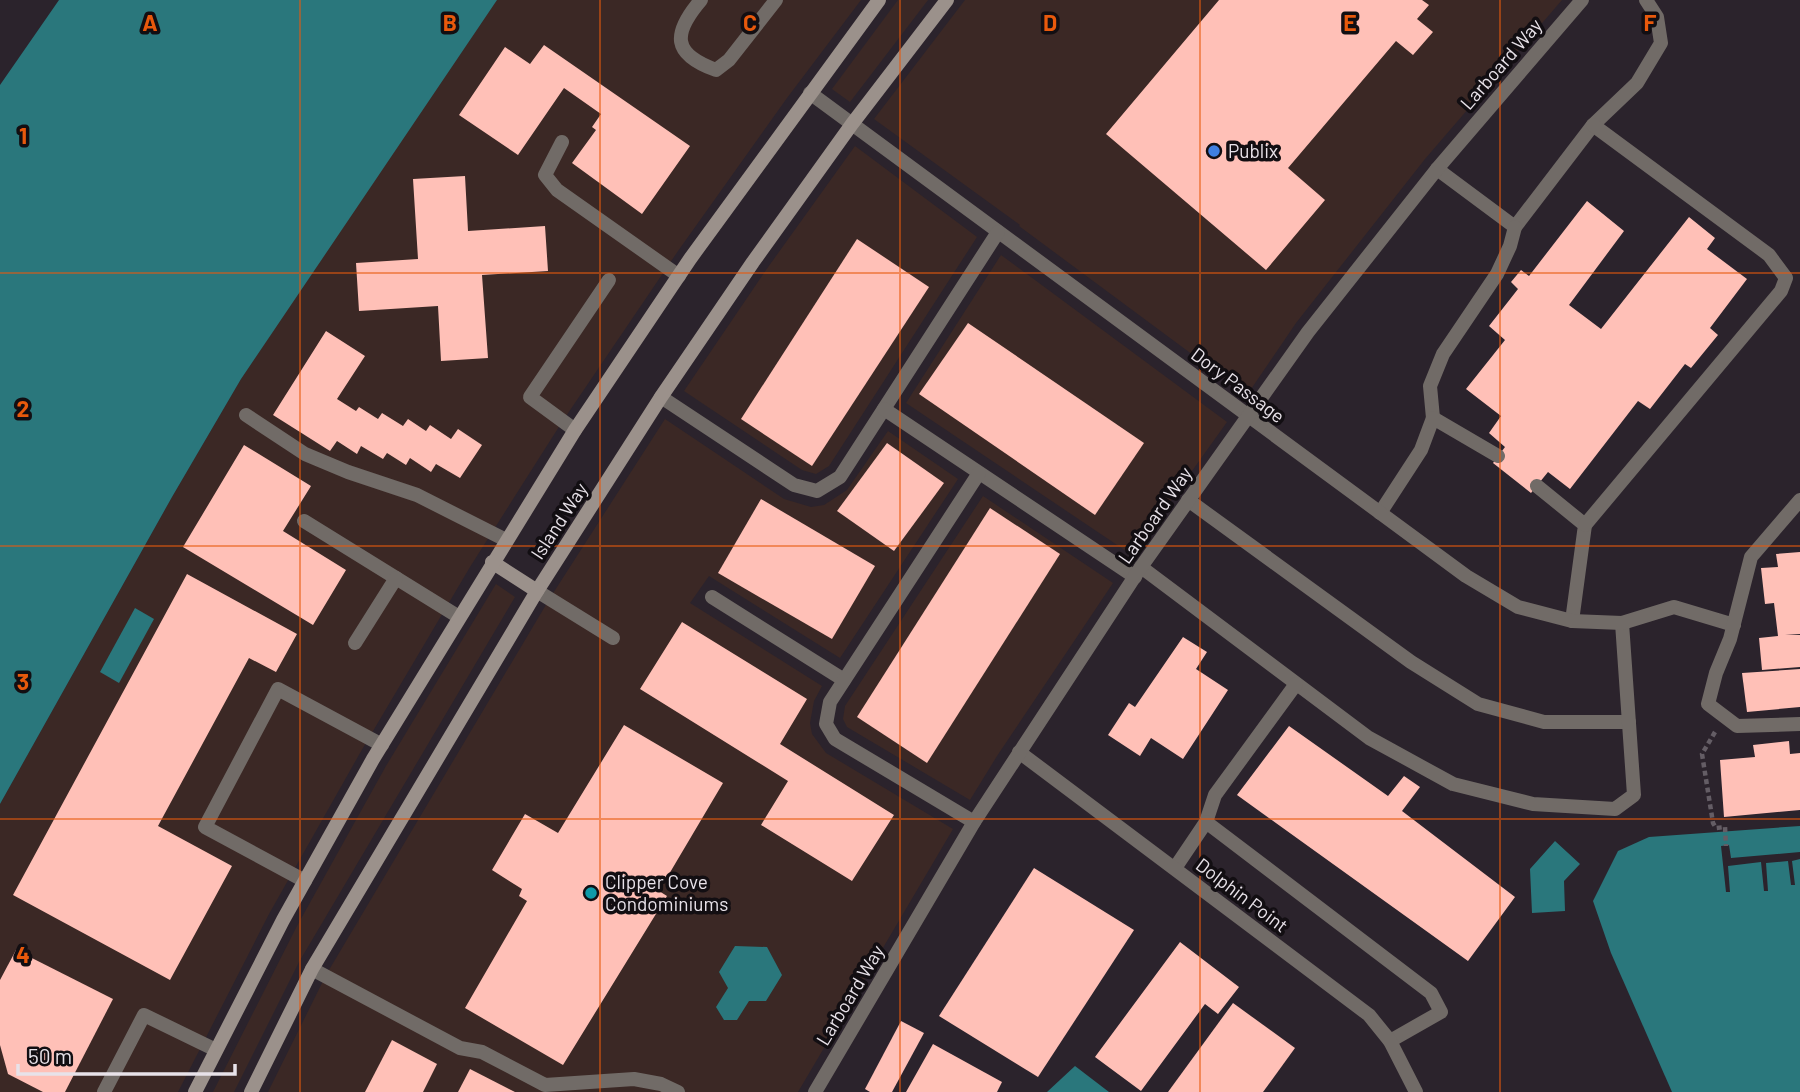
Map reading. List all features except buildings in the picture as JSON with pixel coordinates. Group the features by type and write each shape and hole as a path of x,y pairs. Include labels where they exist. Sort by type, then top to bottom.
{"street":[{"path":"701,0 682,26 680,40 686,53 698,63 716,70 729,60 776,0"},
{"name":"Island Way","path":"195,1092 305,881 382,745 492,562 575,430 679,276 879,0"},
{"name":"Island Way","path":"251,1092 312,969 537,591 753,262 852,124 947,0"},
{"name":"Larboard Way","path":"815,1092 974,822 1188,500 1308,332 1437,169 1582,0"},
{"path":"1380,513 1421,450 1433,418 1430,386 1443,354 1497,274 1510,246 1515,227 1593,125 1637,83 1661,43 1657,17 1646,0"},
{"name":"Dory Passage","path":"810,93 1466,576 1518,607 1572,621 1622,623 1674,607 1734,625"},
{"path":"1572,621 1586,525 1781,291 1786,278 1769,255 1593,125"},
{"path":"562,142 545,175 557,190 679,276"},
{"path":"1437,169 1515,227"},
{"path":"662,397 794,485 817,491 840,477 998,232"},
{"path":"575,430 530,397 609,280"},
{"path":"884,409 979,473 1138,572 1369,738 1453,785 1533,804 1615,809 1634,795 1622,623"},
{"path":"246,415 305,454 348,472 418,495 506,540"},
{"path":"1433,418 1498,456"},
{"path":"974,822 835,739 826,724 830,702 979,473"},
{"path":"1537,486 1586,525"},
{"path":"1188,500 1410,662 1478,704 1544,722 1629,722"},
{"path":"1800,500 1751,557 1734,625 1708,704 1737,726 1800,724"},
{"path":"304,521 459,617"},
{"path":"492,562 613,638"},
{"path":"355,643 396,578"},
{"path":"712,597 844,680"},
{"path":"1175,868 1206,822 1216,795 1296,684"},
{"path":"305,881 205,827 278,689 382,745"},
{"name":"Dolphin Point","path":"1019,752 1369,1015 1390,1041 1416,1092"},
{"path":"1206,822 1431,993 1441,1012 1390,1041"},
{"path":"312,969 460,1048 482,1052 545,1085 634,1079 661,1084 678,1092"},
{"path":"104,1092 144,1015 216,1050"}],"path":[{"path":"1714,733 1702,754 1713,823 1716,828 1725,827 1726,846"}],"shaded area":[{"path":"496,0 861,0 678,251 562,422 470,567 269,914 178,1092 0,1092 0,804 241,379 371,182"},
{"path":"898,0 928,0 850,102 832,89"},
{"path":"965,0 1562,0 1425,159 1296,323 1247,395 874,119"},
{"path":"855,146 977,237 829,466 816,474 802,470 684,391"},
{"path":"1001,255 1227,422 1132,555 906,403"},
{"path":"665,419 784,499 811,507 824,505 847,490 888,431 958,479 840,658 709,576 690,603 822,686 814,701 810,723 812,734 826,753 953,829 798,1092 268,1092 326,975 550,598"},
{"path":"983,496 1113,583 970,800 847,727 843,719 845,706"},
{"path":"496,584 515,597 299,962 234,1092 213,1092 297,926 386,766"}],"water":[{"path":"59,0 497,0 241,379 0,804 0,85"},
{"path":"135,608 154,619 119,683 100,672"},
{"path":"1800,826 1800,1092 1672,1092 1611,953 1593,901 1618,851 1649,837"},
{"path":"1555,841 1580,864 1564,881 1565,911 1532,913 1530,869"},
{"path":"735,946 767,947 782,975 766,1001 749,1001 737,1020 724,1020 716,1007 728,988 719,972"},
{"path":"1075,1066 1109,1092 1047,1092"}],"pier":[{"path":"1729,845 1731,858 1800,852 1800,859 1792,861 1795,885 1791,885 1788,861 1766,863 1768,891 1764,891 1761,862 1728,866 1730,892 1726,892 1721,846"}],"place":[{"name":"Publix","path":"1214,151"},
{"name":"Clipper Cove Condominiums","path":"591,893"}]}
